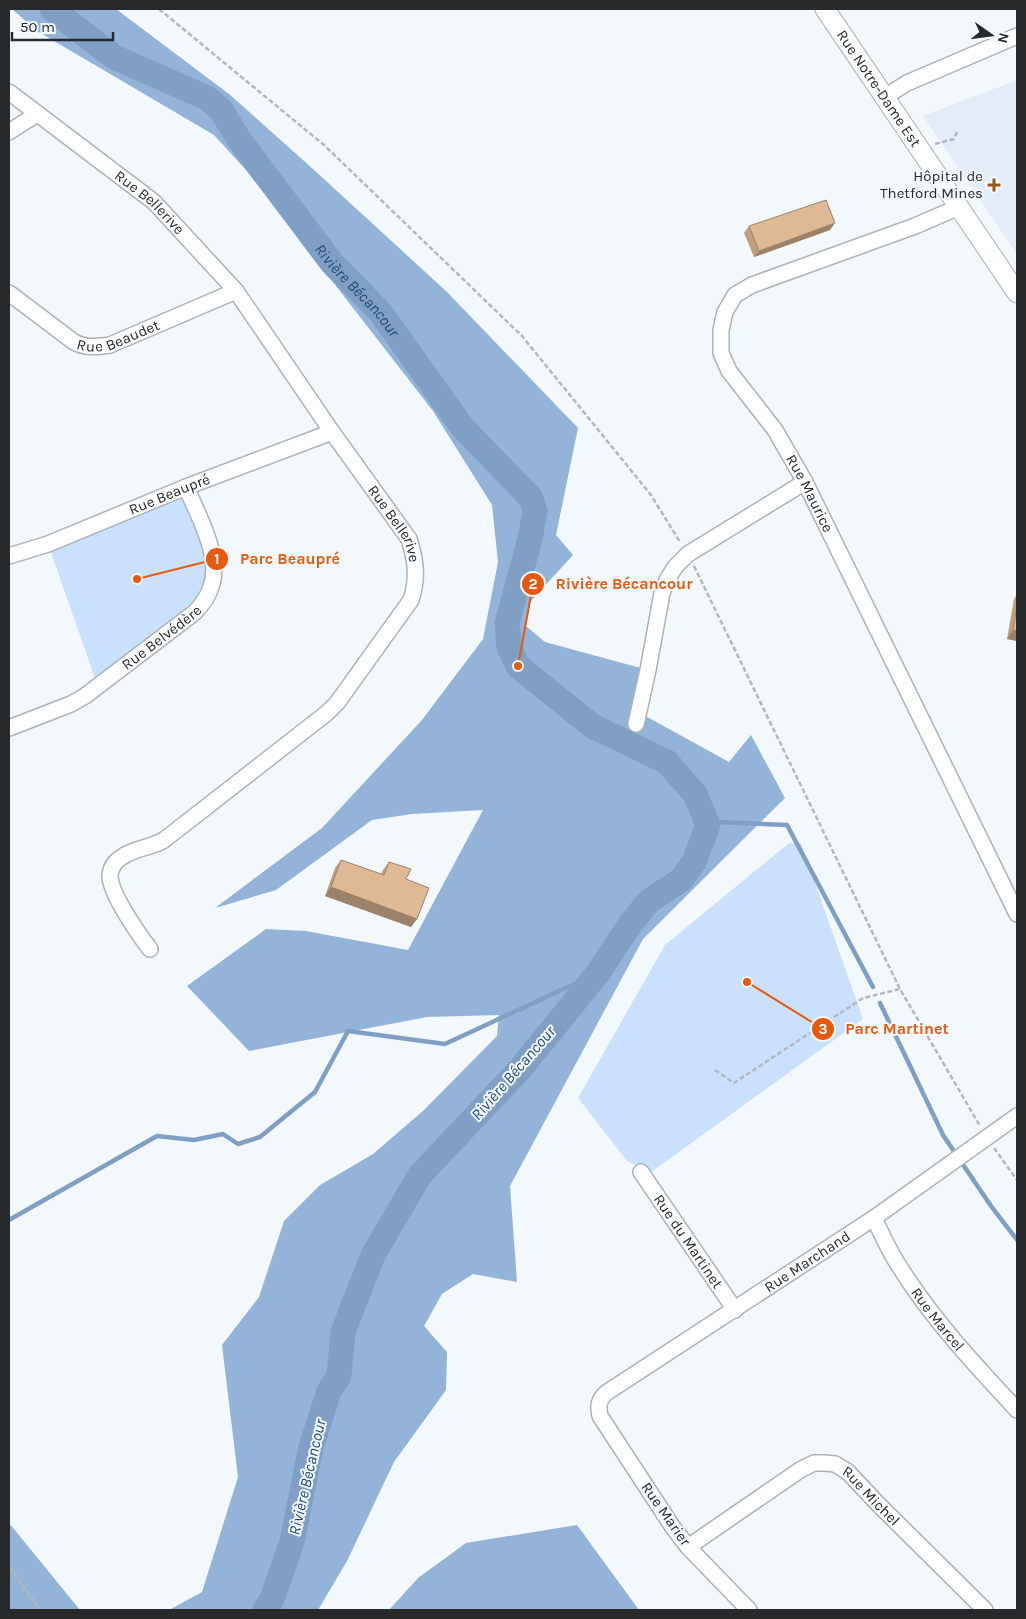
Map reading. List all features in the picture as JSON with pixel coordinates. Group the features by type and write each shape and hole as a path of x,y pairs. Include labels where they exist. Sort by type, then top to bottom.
{"street":[{"name":"Rue Notre-Dame Est","path":"825,9 1017,293"},
{"path":"884,97 907,83 1017,36"},
{"name":"Rue Bellerive","path":"9,92 154,202 236,292 332,432 409,539 414,554 415,586 411,600 337,703 327,713 164,840 155,845 124,855 117,860 112,868 110,877 112,886 135,930 150,949"},
{"path":"9,132 37,114"},
{"name":"Rue Maurice","path":"959,207 915,226 752,285 735,295 725,312 721,330 721,353 730,370 775,430 805,482 1017,914"},
{"name":"Rue Beaudet","path":"9,293 74,342 88,347 110,345 236,292"},
{"name":"Rue Beaupré","path":"9,556 48,544 186,486 332,432"},
{"path":"636,724 647,678 662,593 667,580 675,568 688,554 805,482"},
{"name":"Rue Belvédère","path":"9,728 71,704 85,696 194,613 204,602 212,587 213,558 210,544 186,486"},
{"name":"Rue Marchand","path":"598,1406 600,1398 606,1393 874,1218 1017,1116"},
{"name":"Rue du Martinet","path":"641,1172 735,1310"},
{"name":"Rue Marcel","path":"874,1218 900,1268 916,1292 965,1354 1017,1410"},
{"name":"Rue Marier","path":"598,1406 600,1416 620,1448 688,1547 749,1610"},
{"name":"Rue Michel","path":"688,1547 800,1470 814,1463 836,1464 848,1472 985,1610"}],"path":[{"path":"160,9 324,145 522,336 651,495 688,554 900,989 987,1138 1017,1180"},
{"path":"919,148 954,139 958,132"},
{"path":"714,1070 734,1083 863,998 900,989"},
{"path":"9,1567 39,1610"}],"shaded area":[{"path":"12,9 116,9 229,94 447,292 578,428 556,535 573,555 530,602 526,626 545,642 648,670 640,713 729,762 751,735 785,798 643,939 510,1186 517,1282 473,1274 442,1294 424,1326 447,1352 446,1390 394,1462 347,1561 318,1610 169,1610 202,1592 238,1477 222,1345 259,1297 284,1221 320,1185 373,1154 423,1111 497,1036 499,1015 427,1017 249,1051 187,986 266,929 306,931 408,950 483,810 412,814 372,820 276,890 215,908 322,828 422,720 483,639 498,562 492,505 433,411 246,170 214,135 37,31"},
{"name":"Hôpital de Thetford Mines","path":"1017,80 1017,254 923,116"},
{"path":"186,487 210,544 204,602 98,687 48,544"},
{"path":"789,843 801,843 863,1019 650,1173 627,1161 578,1098 665,945"},
{"path":"9,1523 80,1610 9,1610"},
{"path":"577,1525 639,1610 389,1610 418,1578 466,1543"}],"building":[{"path":"826,200 835,223 759,251 749,226"},
{"path":"1017,606 1017,631 1013,630"},
{"path":"341,860 384,875 389,862 411,869 406,879 429,888 417,919 331,887"}],"waterway":[{"name":"Rivière Bécancour","path":"52,9 114,57 207,98 221,110 238,138 332,263 380,312 463,428 531,498 535,511 530,539 507,623 509,647 518,666 592,726 667,762 695,794 708,825 694,862 681,880 649,901 631,923 598,973 520,1069 420,1175 373,1255 343,1332 339,1376 329,1391 311,1447 292,1542 272,1599 265,1610"},
{"path":"708,825 717,822 787,825 873,987"},
{"path":"9,1220 157,1136 194,1140 223,1134 238,1144 260,1137 315,1092 348,1031 445,1044 598,973"},
{"path":"880,1003 943,1135 991,1206 1017,1240"}],"place":[{"name":"Hôpital de Thetford Mines","path":"994,185"},
{"name":"Parc Beaupré","path":"137,579"},
{"name":"Rivière Bécancour","path":"518,666"},
{"name":"Parc Martinet","path":"747,982"}]}
